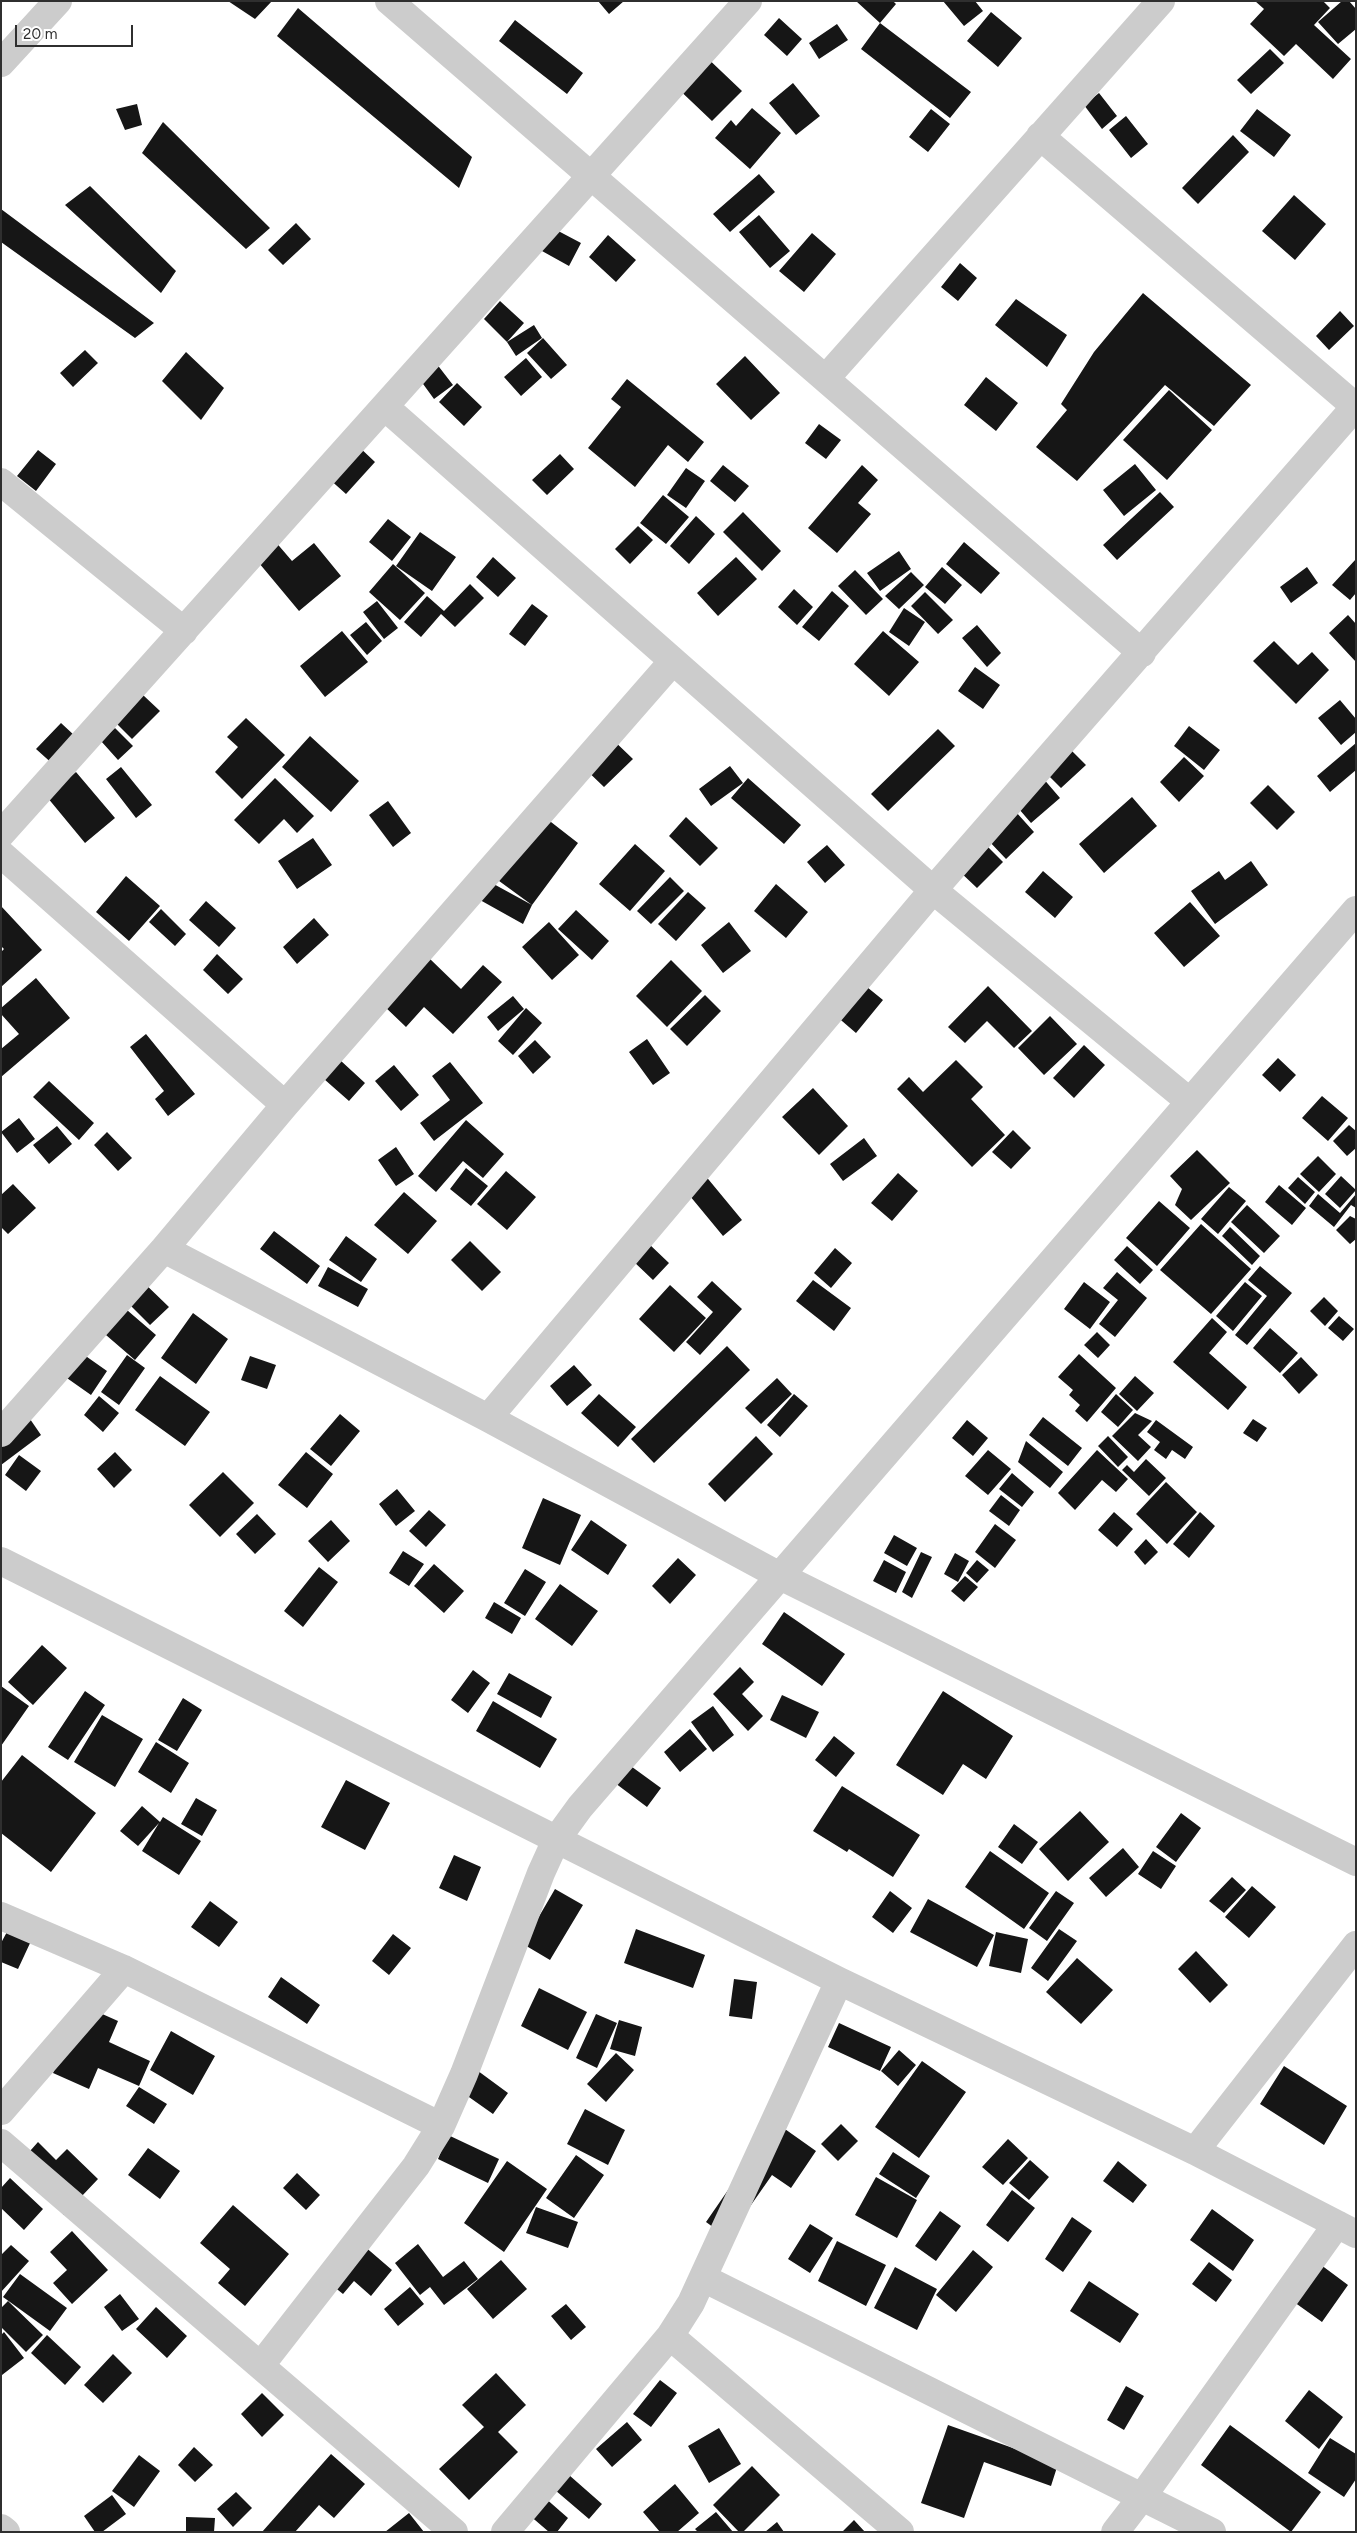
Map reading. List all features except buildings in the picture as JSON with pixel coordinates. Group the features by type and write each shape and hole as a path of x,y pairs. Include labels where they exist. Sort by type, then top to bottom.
{"street":[{"path":"1,63 58,1"},
{"path":"389,1 1142,653"},
{"path":"1,834 748,1"},
{"path":"826,378 1161,1"},
{"path":"488,1418 933,890 1355,407 1040,136"},
{"path":"385,408 933,890 1188,1101"},
{"path":"1,482 184,631"},
{"path":"1,1433 164,1249 285,1104 673,661"},
{"path":"1,854 285,1104"},
{"path":"261,2365 416,2166 441,2126 464,2074 541,1872 556,1840 580,1807 1188,1101 1351,926"},
{"path":"164,1249 488,1418 780,1576 1356,1862"},
{"path":"1,1561 839,1981 1195,2151 1347,2229 1115,2532"},
{"path":"1,1916 124,1969 441,2126"},
{"path":"1195,2151 1356,1945"},
{"path":"1,2111 124,1969"},
{"path":"505,2532 670,2336 691,2303 839,1981"},
{"path":"1,2144 454,2532"},
{"path":"703,2278 1212,2532"},
{"path":"670,2336 900,2532"},
{"path":"1,2528 6,2532"}]}
